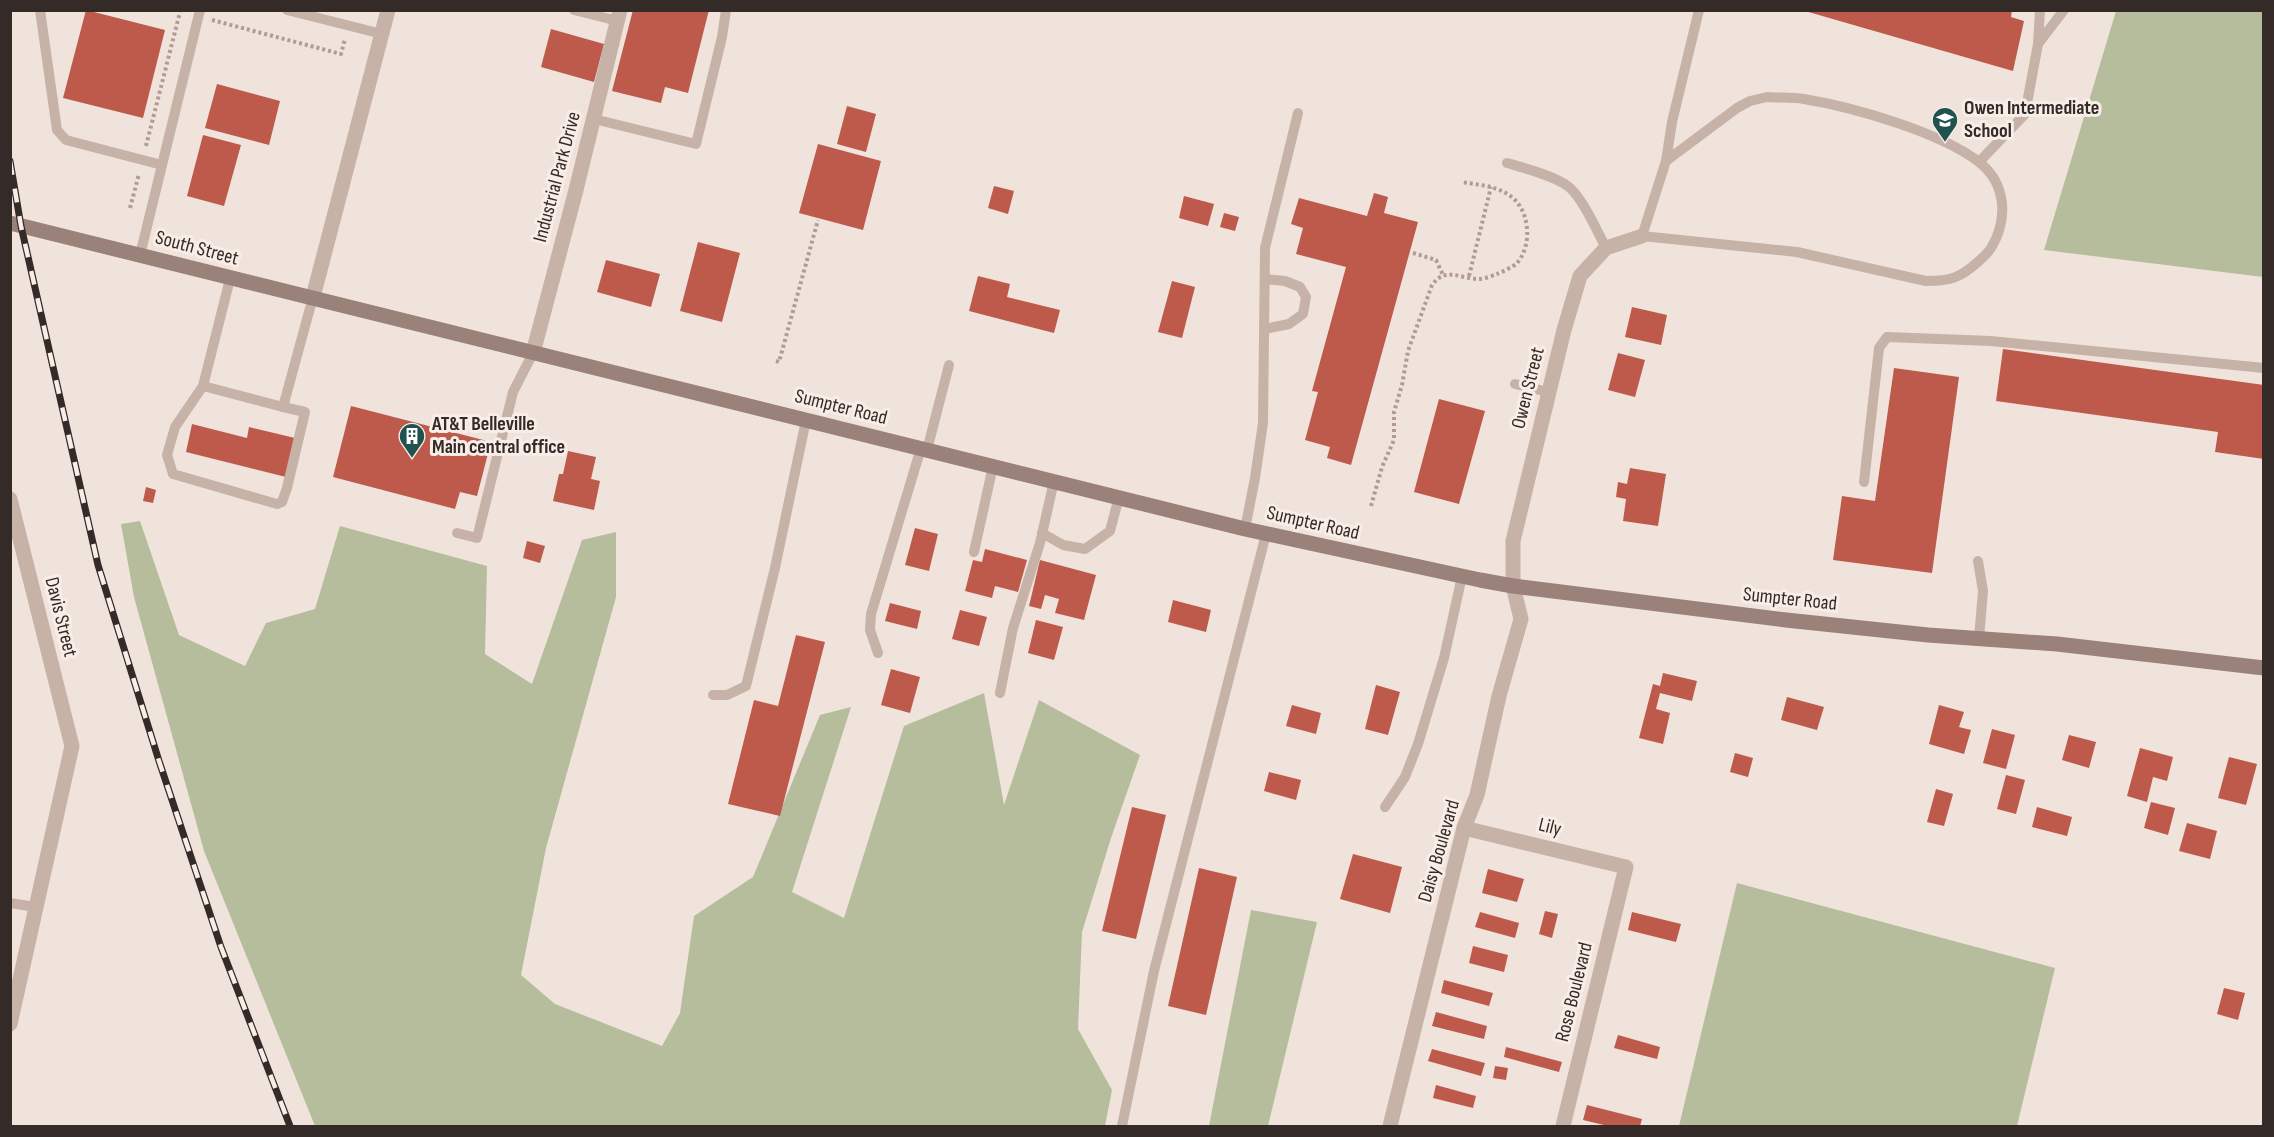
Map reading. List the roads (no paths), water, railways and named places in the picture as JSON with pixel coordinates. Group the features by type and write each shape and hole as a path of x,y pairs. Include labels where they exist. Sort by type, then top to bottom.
{"street":[{"path":"313,297 388,10"},
{"name":"Industrial Park Drive","path":"533,353 619,16"},
{"name":"South Street","path":"10,223 230,279 372,312"},
{"name":"Owen Street","path":"1513,586 1513,541 1548,392 1580,276 1606,248 1642,236"},
{"name":"Sumpter Road","path":"372,312 1245,529 1513,586 1786,620 2057,644 2264,668"},
{"name":"Davis Street","path":"10,499 72,746 35,907"},
{"name":"Daisy Boulevard","path":"1390,1126 1464,828 1477,795 1499,696 1521,619 1513,586"},
{"name":"Lily","path":"1464,828 1626,867"},
{"name":"Rose Boulevard","path":"1563,1126 1626,867"},
{"path":"10,1024 35,907"}],"lane":[{"path":"40,10 57,130 66,140 162,165"},
{"path":"287,10 327,15 382,34"},
{"path":"574,10 619,16"},
{"path":"594,119 696,144 722,37 726,10"},
{"path":"1666,161 1737,108 1750,101 1767,97 1802,99 1864,113 1941,141 1979,162 1995,181 2003,201 2003,220 1999,235 1989,252 1967,273 1947,281 1906,278 1797,252 1642,236 1666,161 1672,122 1699,10"},
{"path":"1979,162 2025,114 2038,44 2040,10"},
{"path":"2038,44 2064,10"},
{"path":"140,255 162,165 204,15"},
{"path":"1245,529 1263,423 1264,248 1298,113"},
{"path":"1507,163 1539,172 1569,187 1586,210 1606,248"},
{"path":"202,386 305,412 282,502 277,504 173,474 167,455 175,427 202,386 230,279"},
{"path":"1265,279 1285,281 1300,287 1306,297 1303,314 1289,324 1265,329"},
{"path":"283,407 313,297"},
{"path":"1864,482 1879,348 1887,337 1991,341 2264,368"},
{"path":"457,533 477,538 513,392 533,353"},
{"path":"878,652 870,630 871,614 949,365"},
{"path":"1515,384 1548,392"},
{"path":"712,695 727,695 746,686 775,568 806,420"},
{"path":"974,552 993,466"},
{"path":"1000,693 1013,628 1042,533 1054,481"},
{"path":"1042,533 1063,545 1086,549 1110,531 1119,498"},
{"path":"1122,1126 1154,971 1266,534"},
{"path":"1978,561 1983,591 1979,638"},
{"path":"1385,807 1405,777 1418,744 1444,658 1462,576"},
{"path":"10,903 35,907"}],"railway":[{"path":"10,161 21,226 98,565 159,761 221,947 290,1126"}],"place":[{"name":"Owen Intermediate School","path":"1945,143"},
{"name":"AT&T Belleville Main central office","path":"412,459"}]}
